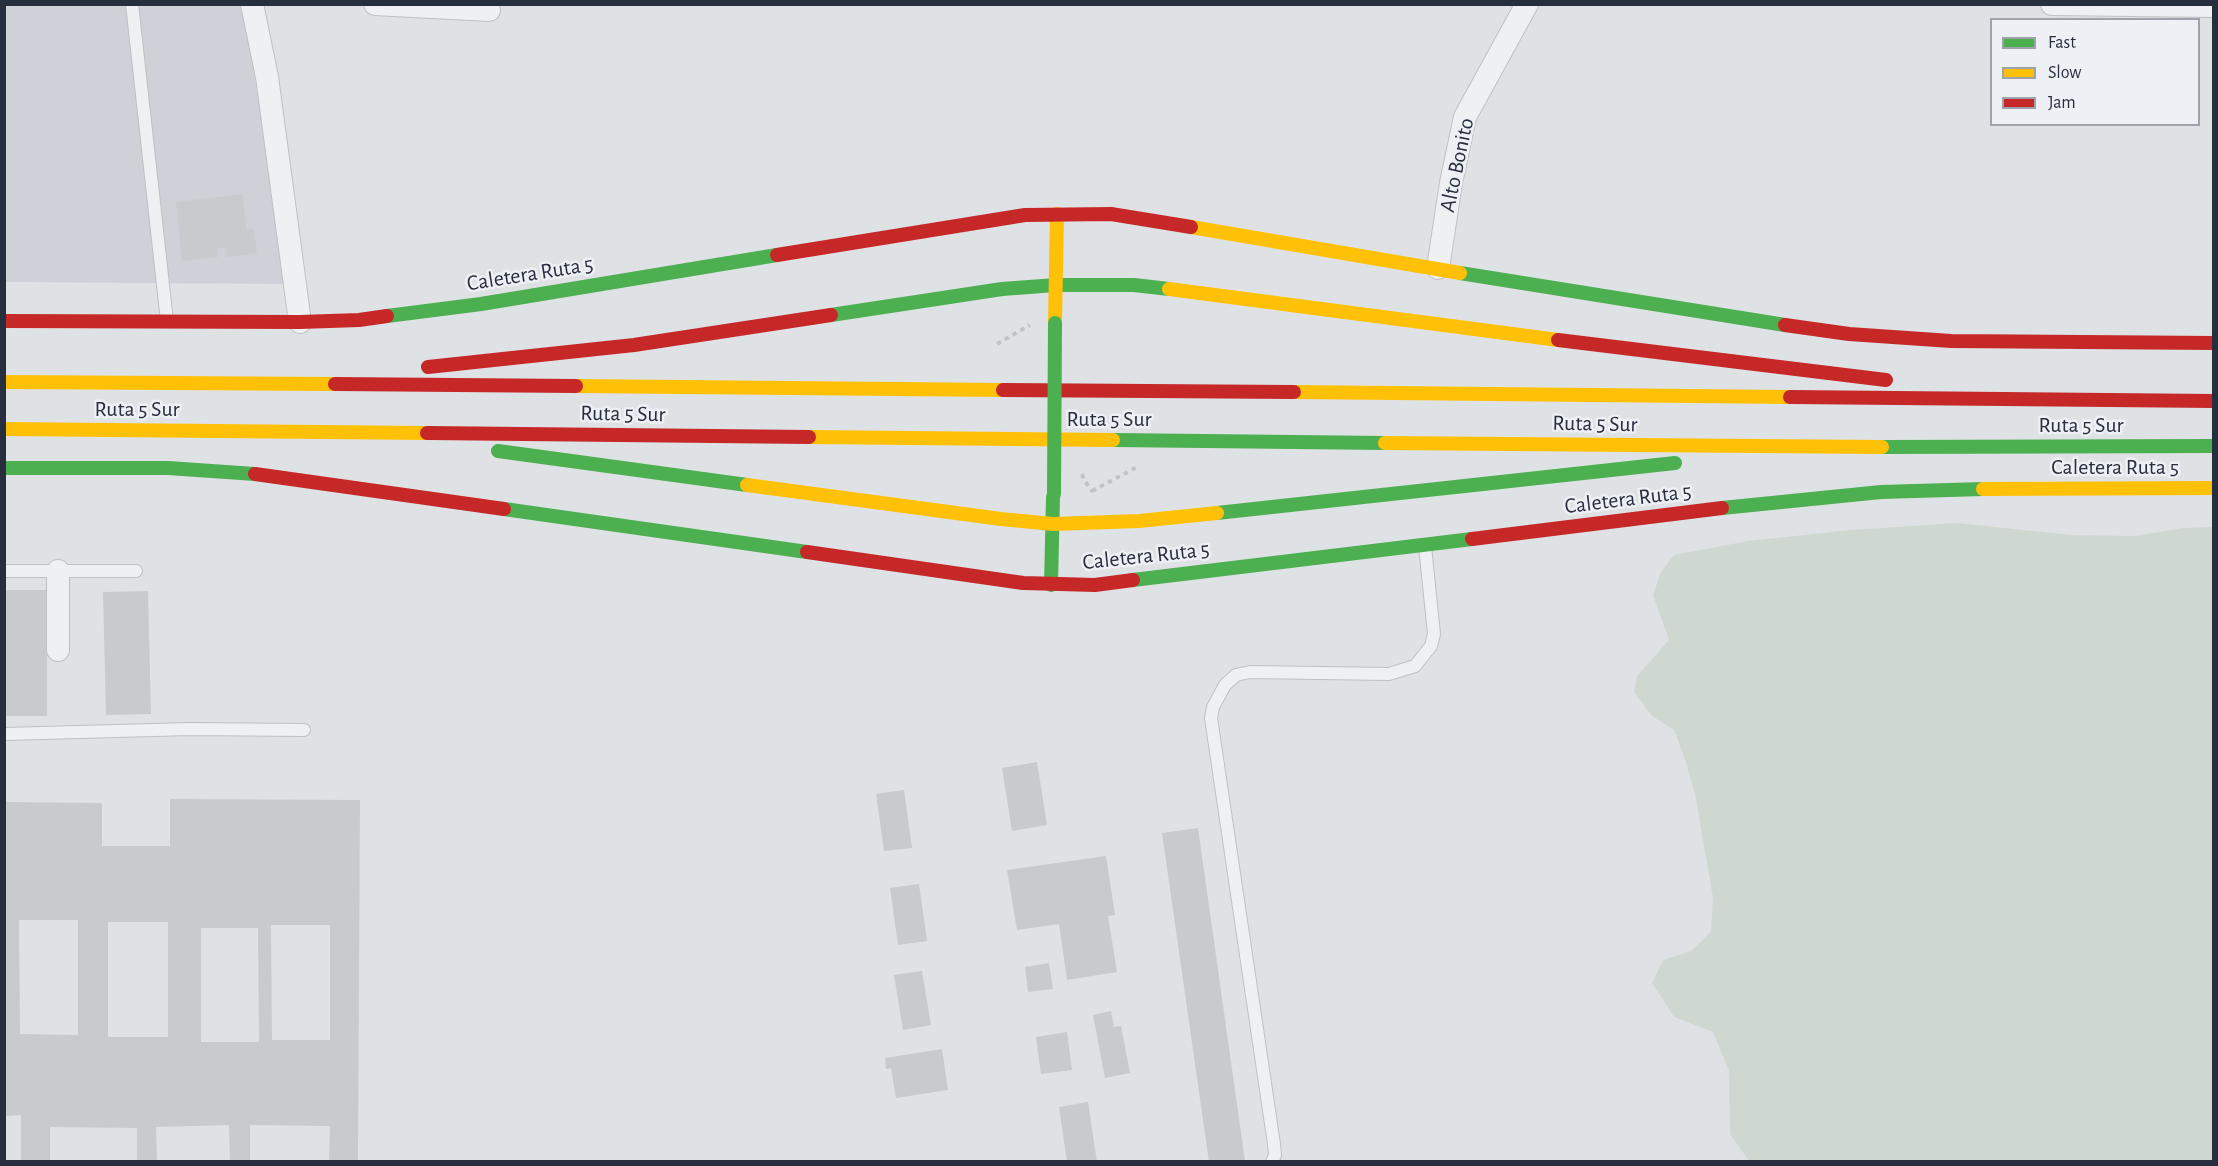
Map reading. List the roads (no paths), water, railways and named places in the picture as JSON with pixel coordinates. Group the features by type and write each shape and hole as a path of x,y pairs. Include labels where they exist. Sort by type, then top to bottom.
{"main road":[{"name":"Caletera Ruta 5","path":"4,321 167,323 359,320 481,304 997,219 1057,214 1111,214 1741,319 1849,334 1951,341 2214,343"},
{"name":"Caletera Ruta 5","path":"1051,585 1057,214"},
{"path":"409,368 634,345 1002,289 1056,285 1155,287 1439,326 1894,381"},
{"path":"268,383 386,371"},
{"name":"Ruta 5 Sur","path":"4,382 2214,401"},
{"path":"1929,385 2047,399"},
{"name":"Ruta 5 Sur","path":"4,429 1838,447 2214,446"},
{"path":"356,432 1001,519 1053,524 1139,521 1693,461"},
{"path":"1716,459 1838,447"},
{"name":"Caletera Ruta 5","path":"4,468 168,468 248,473 335,483 1051,585 1095,585 1733,507 1881,492 1946,489 2214,488"}],"street":[{"path":"252,4 267,77 300,322"},
{"path":"375,4 489,10"},
{"name":"Alto Bonito","path":"1438,268 1450,183 1465,117 1527,4"},
{"path":"2052,4 2214,6"},
{"path":"58,571 58,650"}],"lane":[{"path":"132,4 167,323"},
{"path":"1272,1161 1275,1155 1274,1144 1211,718 1213,707 1225,685 1236,675 1250,672 1389,674 1415,666 1431,646 1434,634 1425,544"},
{"path":"4,571 136,571"},
{"path":"4,734 191,729 304,730"}]}
